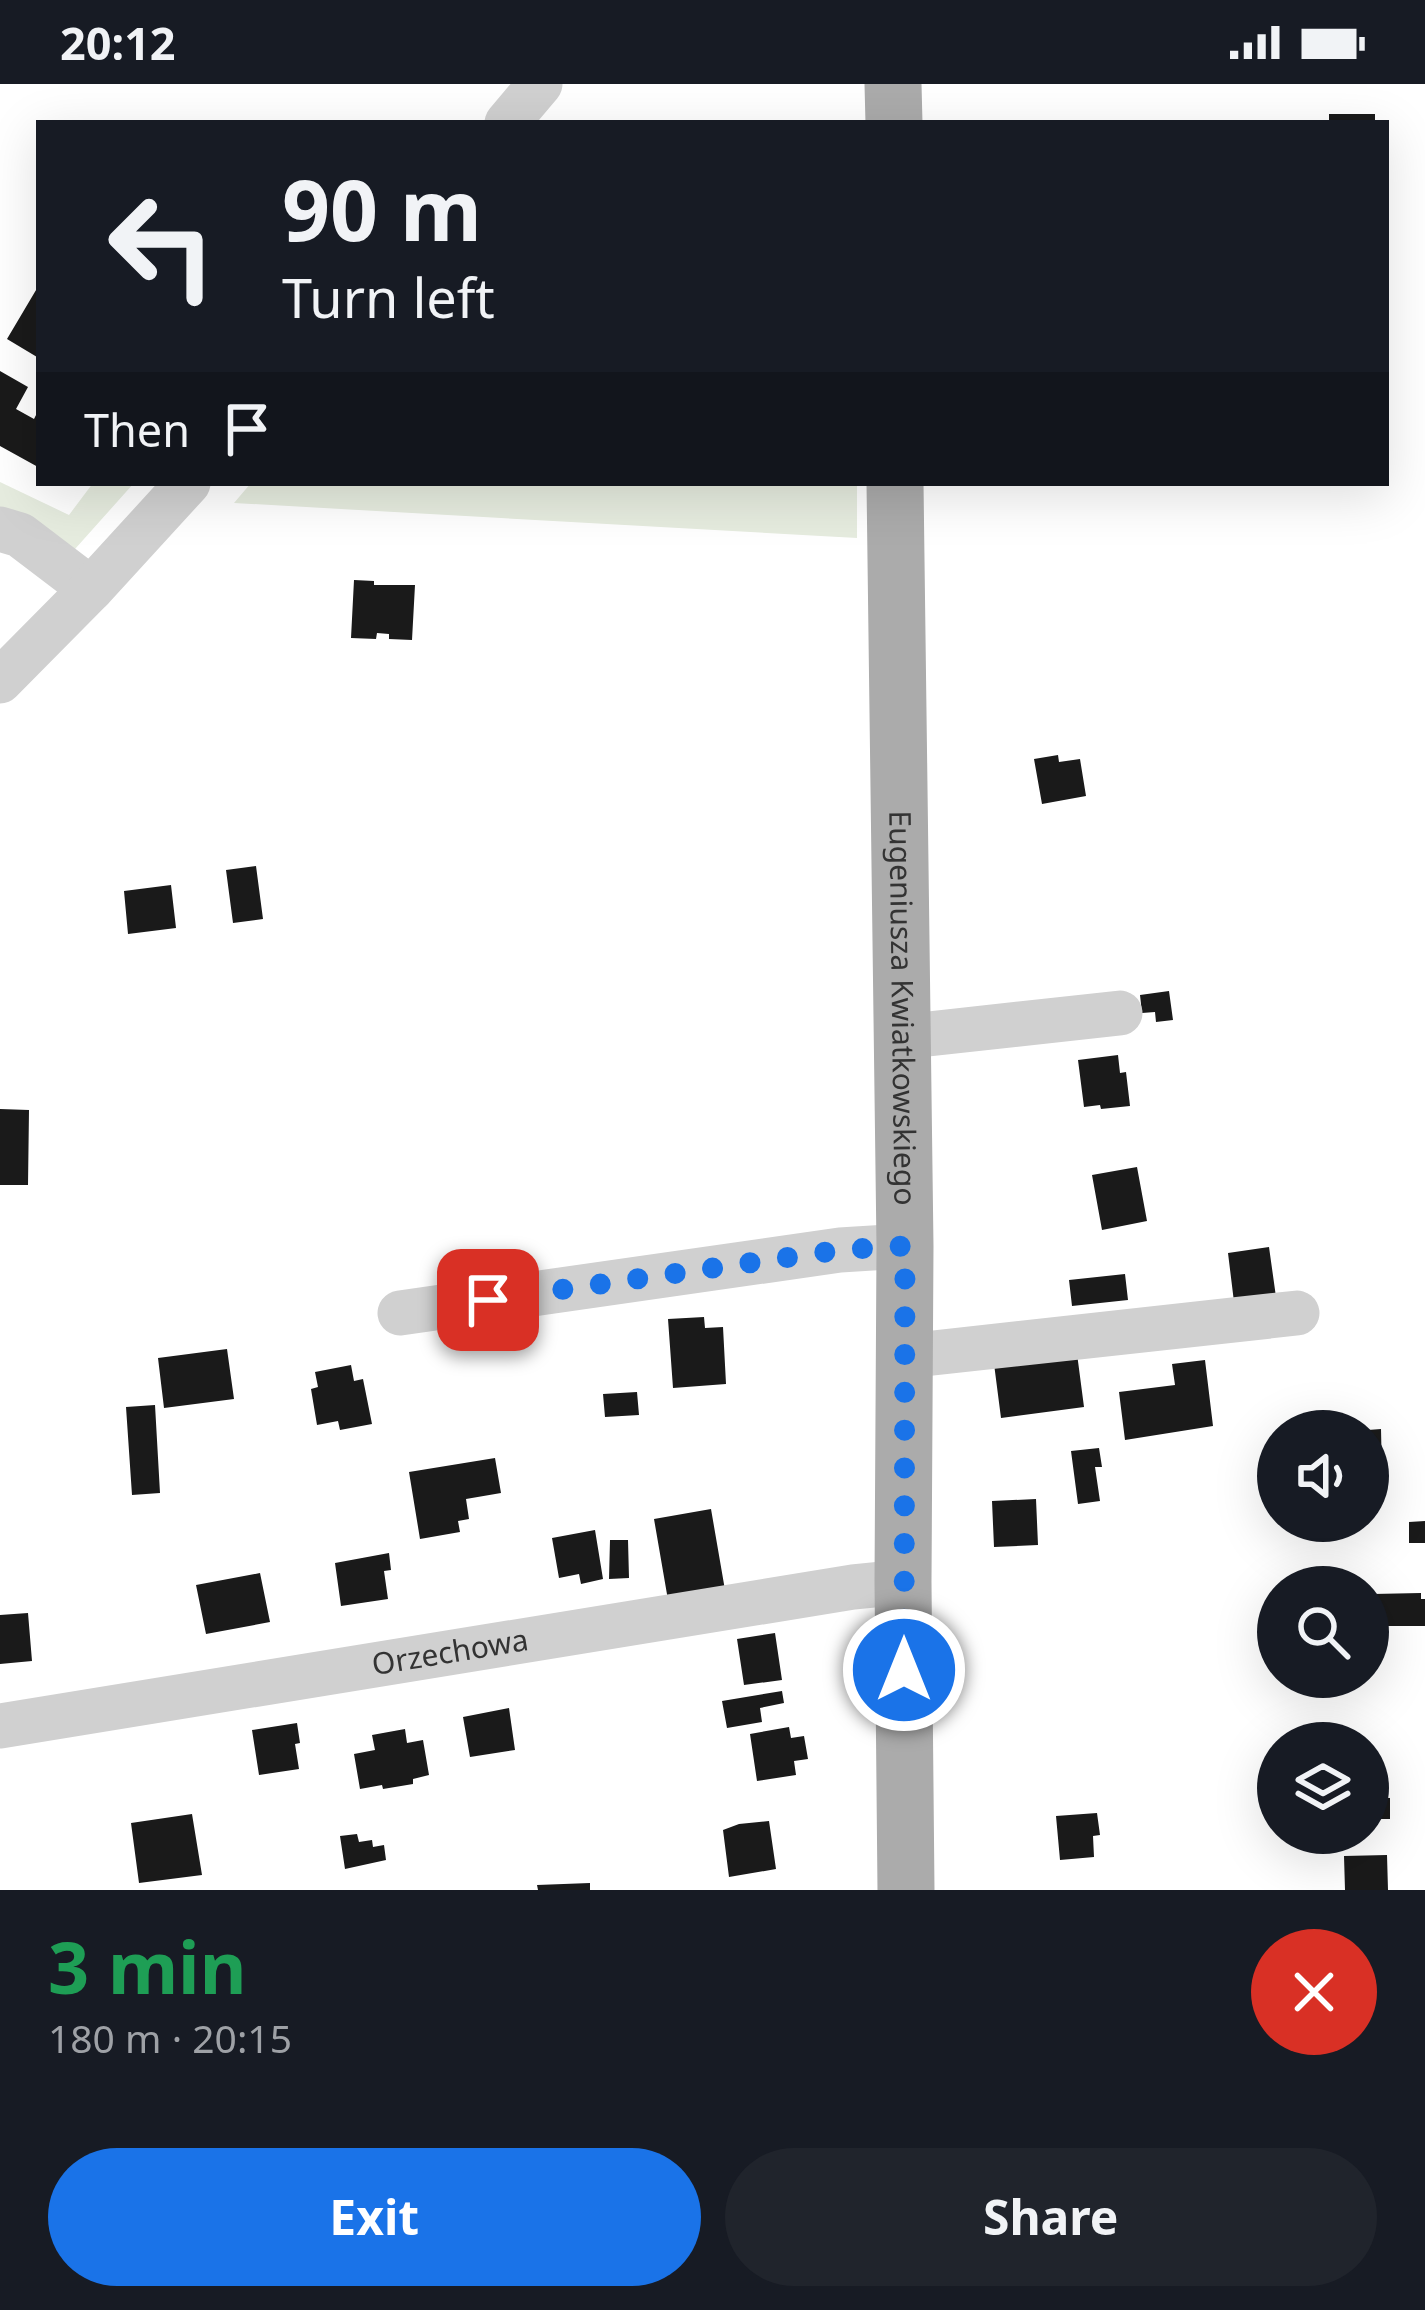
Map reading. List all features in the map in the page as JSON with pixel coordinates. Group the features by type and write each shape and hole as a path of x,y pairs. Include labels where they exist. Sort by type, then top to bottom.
{"main road":[{"path":"893,84 894,120"},
{"name":"Eugeniusza Kwiatkowskiego","path":"896,486 906,1356 906,1890"}],"street":[{"path":"510,120 540,84"},
{"path":"0,681 185,486"},
{"path":"0,529 20,535 91,589"},
{"path":"902,1037 1120,1013"},
{"path":"400,1313 840,1250 905,1246"},
{"path":"906,1356 1297,1313"},
{"name":"Orzechowa","path":"0,1726 903,1582"}],"shaded area":[{"path":"0,482 69,515 91,486 131,486 67,558 0,515"},
{"path":"248,486 857,486 857,538 234,503"}],"building":[{"path":"1329,114 1375,114 1375,120 1329,120"},
{"path":"36,290 36,356 7,339"},
{"path":"0,371 28,387 16,409 34,419 36,415 36,466 0,446"},
{"path":"354,580 415,585 412,640 377,633 376,639 351,638"},
{"path":"1058,755 1059,762 1080,759 1086,796 1042,804 1034,759"},
{"path":"256,866 263,919 233,923 226,870"},
{"path":"171,885 176,928 128,934 124,891"},
{"path":"1169,991 1173,1020 1156,1022 1155,1012 1142,1013 1140,995"},
{"path":"1118,1055 1120,1073 1126,1072 1130,1106 1084,1107 1078,1060"},
{"path":"0,1109 29,1110 28,1185 0,1185"},
{"path":"1137,1167 1147,1221 1102,1230 1092,1175"},
{"path":"1269,1247 1276,1297 1234,1302 1228,1253"},
{"path":"1125,1274 1128,1300 1072,1306 1069,1280"},
{"path":"704,1317 705,1328 723,1327 726,1384 673,1388 668,1319"},
{"path":"1076,1346 1084,1407 1001,1418 993,1356"},
{"path":"227,1349 234,1399 164,1408 158,1358"},
{"path":"1205,1360 1213,1426 1125,1440 1119,1392 1175,1385 1172,1364"},
{"path":"351,1365 354,1381 363,1379 372,1424 340,1430 338,1421 317,1425 311,1389 318,1387 315,1372"},
{"path":"637,1392 639,1415 605,1417 603,1394"},
{"path":"155,1405 160,1493 132,1495 126,1407"},
{"path":"1099,1448 1102,1467 1095,1467 1100,1501 1078,1504 1071,1451"},
{"path":"495,1458 501,1493 466,1499 469,1519 458,1521 460,1532 420,1539 409,1472"},
{"path":"1036,1499 1038,1545 994,1547 992,1501"},
{"path":"711,1509 725,1590 668,1600 654,1519"},
{"path":"1425,1521 1425,1543 1409,1543 1409,1522"},
{"path":"595,1530 603,1579 581,1584 579,1574 559,1578 552,1538"},
{"path":"610,1540 628,1540 629,1578 609,1579"},
{"path":"389,1553 391,1570 384,1571 388,1599 341,1606 335,1563"},
{"path":"260,1573 270,1622 206,1634 196,1585"},
{"path":"1421,1593 1425,1626 1389,1626 1389,1594"},
{"path":"28,1613 32,1661 0,1664 0,1615"},
{"path":"775,1633 782,1680 744,1685 737,1639"},
{"path":"782,1691 784,1703 760,1708 762,1722 727,1728 722,1701"},
{"path":"509,1708 515,1750 470,1757 463,1717"},
{"path":"297,1723 299,1769 259,1775 252,1730"},
{"path":"789,1727 791,1738 804,1736 808,1759 794,1761 796,1775 757,1781 750,1734"},
{"path":"405,1729 407,1743 423,1740 429,1775 413,1779 413,1784 360,1789 354,1754 375,1750 372,1735"},
{"path":"1097,1813 1100,1835 1093,1836 1094,1857 1060,1860 1056,1816"},
{"path":"192,1814 202,1875 139,1883 131,1823"},
{"path":"769,1821 776,1869 729,1877 723,1830"},
{"path":"357,1834 359,1842 384,1845 386,1860 345,1869 340,1836"},
{"path":"1387,1855 1388,1890 1345,1890 1344,1856"},
{"path":"590,1883 590,1890 538,1890 537,1885"}],"route":[{"path":"488,1300 840,1250 905,1246 904,1670"}]}
